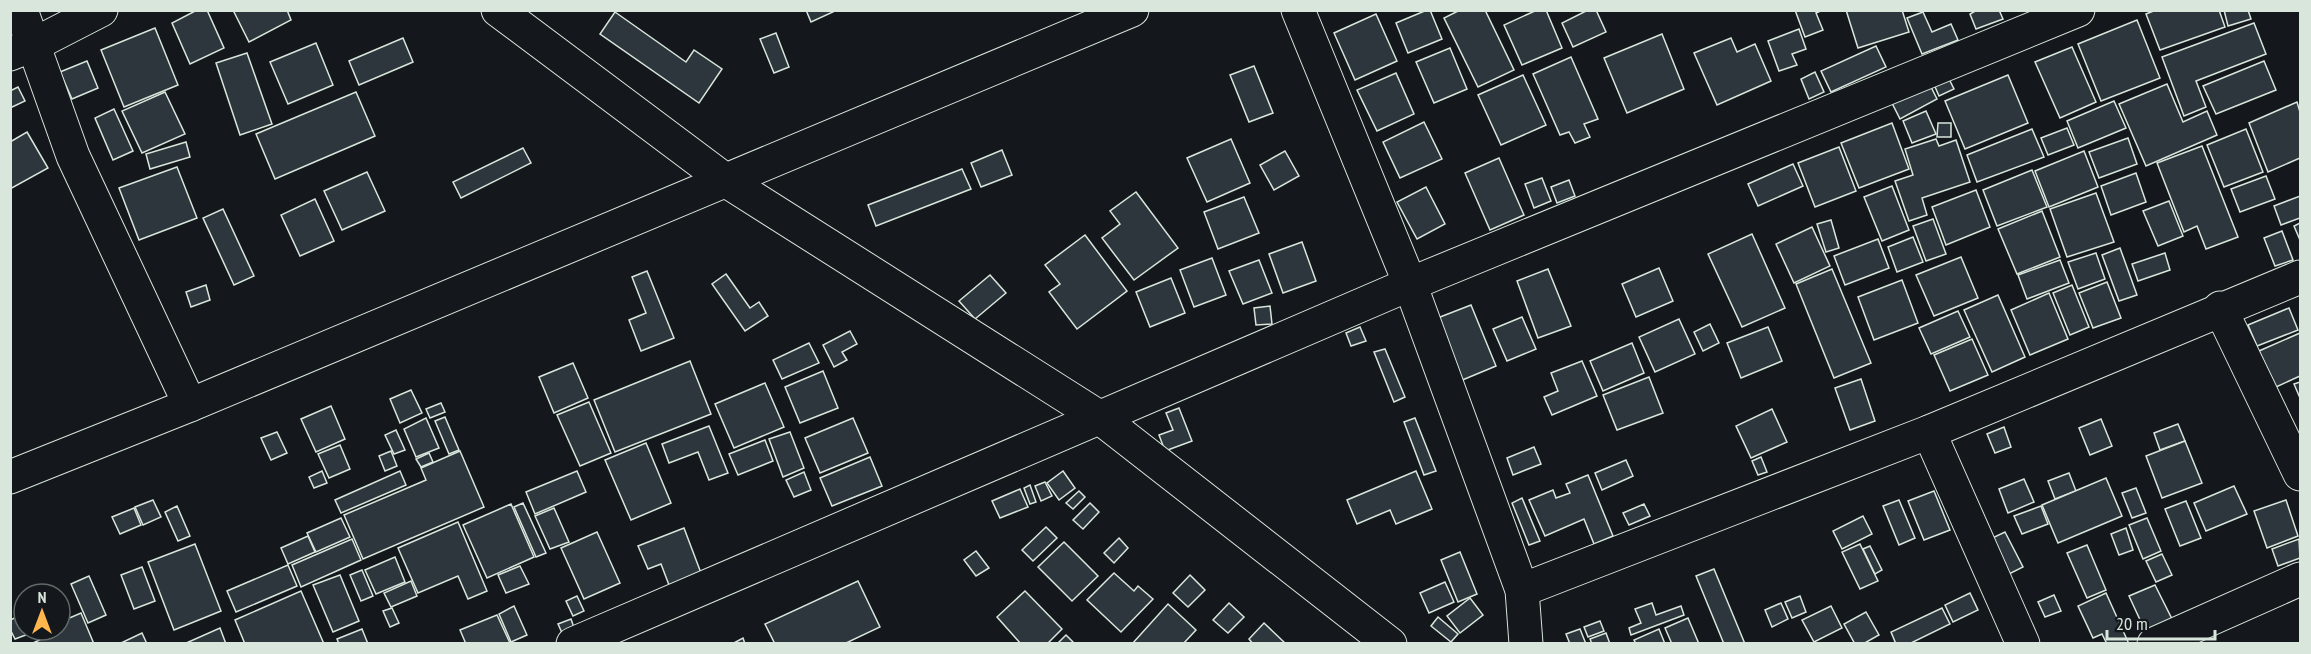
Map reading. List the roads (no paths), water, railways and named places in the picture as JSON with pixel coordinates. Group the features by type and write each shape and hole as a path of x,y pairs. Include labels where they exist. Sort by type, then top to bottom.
{"street":[{"path":"21,10 23,49 190,405"},
{"path":"23,49 101,10"},
{"path":"498,10 725,180 1099,417 1390,644"},
{"path":"10,477 190,405 1132,10"},
{"path":"1298,10 1410,284 1522,590 1526,644"},
{"path":"573,644 1410,284 2078,10"},
{"path":"1522,590 1929,432 2301,277"},
{"path":"2220,309 2301,474"},
{"path":"1929,432 2024,644"},
{"path":"2154,644 2301,579"}]}
